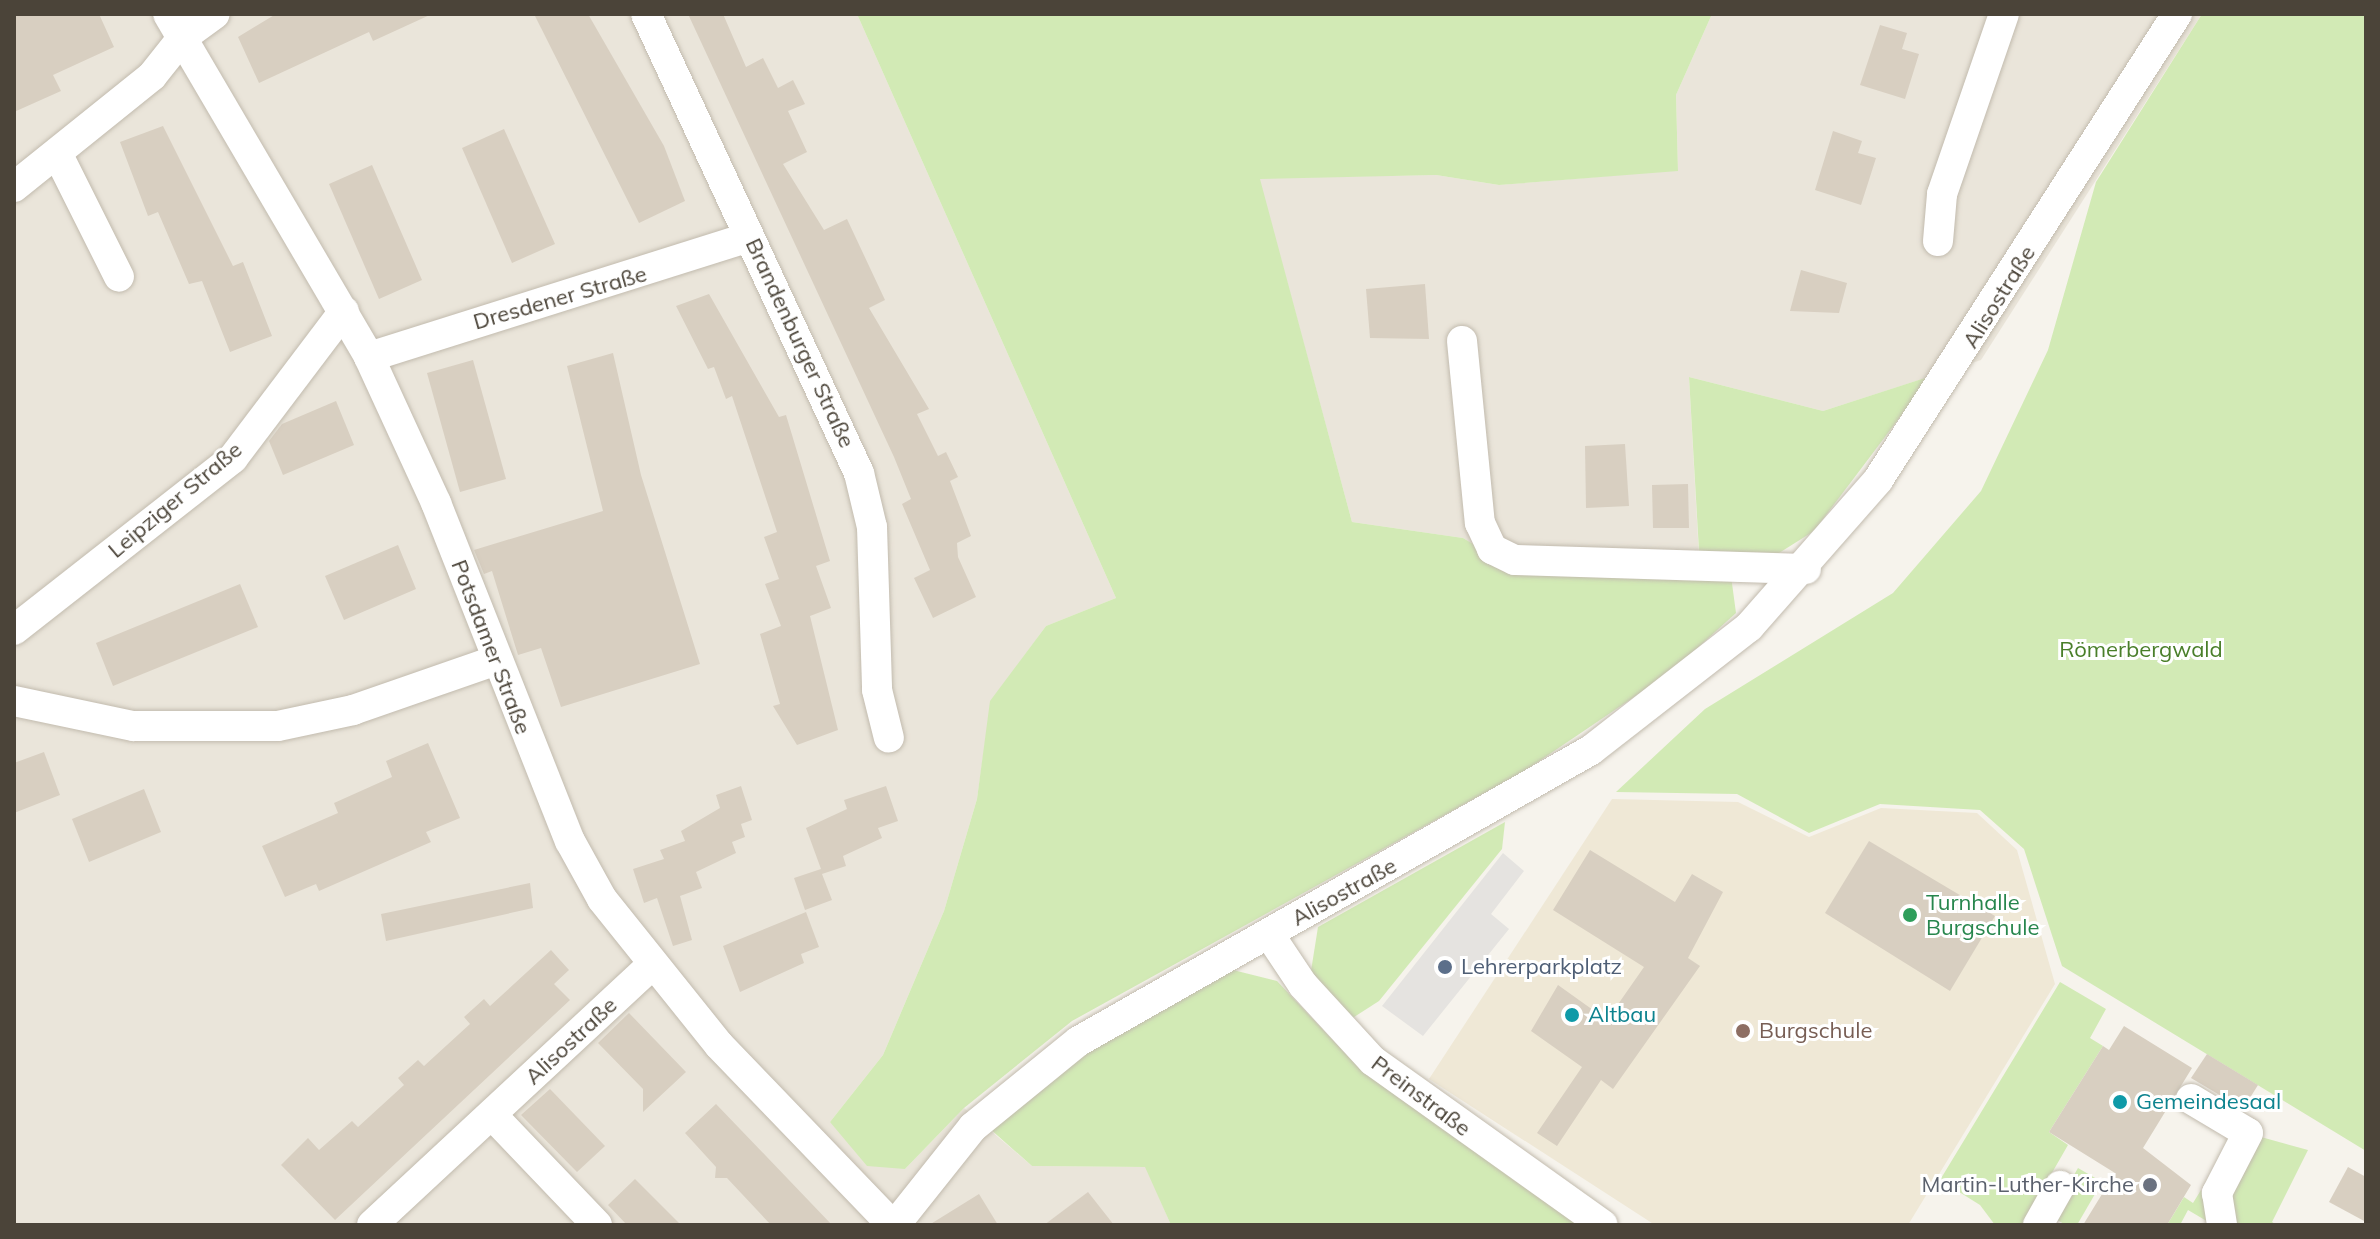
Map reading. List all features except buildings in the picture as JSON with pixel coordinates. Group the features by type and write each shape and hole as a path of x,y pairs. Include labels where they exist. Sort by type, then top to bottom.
{"street":[{"path":"14,187 58,155 152,76 175,25 215,14"},
{"name":"Brandenburger Straße","path":"646,14 859,473 876,578 877,690 889,738"},
{"path":"1938,241 1942,194 2004,14"},
{"name":"Alisostraße","path":"893,1225 973,1127 1022,1084 1079,1041 1591,750 1738,636 1806,569 1962,357 2177,14"},
{"name":"Potsdamer Straße","path":"175,25 369,357 436,503 494,661 570,841 650,967 893,1225"},
{"path":"58,155 119,277"},
{"name":"Dresdener Straße","path":"369,357 749,237"},
{"name":"Leipziger Straße","path":"14,630 233,458 344,311"},
{"path":"1462,341 1480,523 1492,549 1515,560 1806,569"},
{"path":"14,701 133,726 278,726 353,710 494,661"},
{"name":"Preinstraße","path":"1269,934 1303,985 1373,1061 1603,1225"},
{"name":"Alisostraße","path":"372,1225 650,967"},
{"path":"2191,1099 2248,1133 2217,1193 2222,1225"},
{"path":"492,1115 597,1225"},
{"path":"2038,1225 2060,1186"}],"shaded area":[{"path":"14,14 857,14 1116,598 1046,626 991,701 977,799 944,911 883,1055 830,1122 905,1169 964,1108 1032,1166 1146,1167 1171,1225 14,1225"},
{"path":"1712,14 2202,14 1981,360 1823,411 1689,377 1700,575 1517,570 1463,538 1352,522 1259,178 1436,175 1499,185 1678,170 1676,95"},
{"name":"Burgschule","path":"1612,799 1738,802 1809,837 1881,808 1977,813 2017,850 2055,984 1908,1225 1655,1225 1429,1079"},
{"name":"Lehrerparkplatz","path":"1503,853 1524,871 1491,914 1509,929 1423,1036 1382,1006"}],"green space":[{"path":"857,14 1712,14 1676,95 1678,171 1499,185 1436,175 1260,179 1352,522 1463,538 1517,570 1731,576 1736,613 1671,672 1526,770 1072,1021 964,1108 905,1169 867,1166 830,1122 883,1055 944,911 977,799 990,701 1046,626 1116,598"},
{"name":"Römerbergwald","path":"2202,14 2366,14 2366,1151 2062,966 2024,849 1980,810 1880,804 1809,833 1737,794 1616,792 1705,709 1893,593 1981,491 2048,350 2096,182"},
{"path":"1931,376 1814,531 1779,553 1699,551 1689,377 1823,411"},
{"path":"1505,822 1502,849 1379,1001 1351,1019 1311,971 1318,927"},
{"path":"1233,970 1277,981 1359,1068 1584,1225 1171,1225 1145,1167 1032,1166 989,1128 1089,1051"},
{"path":"2060,982 2106,1009 2090,1038 2103,1046 2049,1132 2068,1145 2022,1225 1995,1225 1980,1205 1940,1180"},
{"path":"2261,1137 2308,1150 2272,1222 2277,1225 2230,1225 2226,1194"},
{"path":"2078,1168 2102,1182 2077,1225 2066,1225 2050,1216"},
{"path":"2201,1190 2210,1223 2188,1210 2180,1225 2167,1225 2184,1197 2193,1203"}],"place":[{"name":"Turnhalle Burgschule","path":"1910,915"},
{"name":"Lehrerparkplatz","path":"1445,967"},
{"name":"Altbau","path":"1572,1015"},
{"name":"Burgschule","path":"1743,1031"},
{"name":"Gemeindesaal","path":"2120,1102"},
{"name":"Martin-Luther-Kirche","path":"2150,1185"}]}
